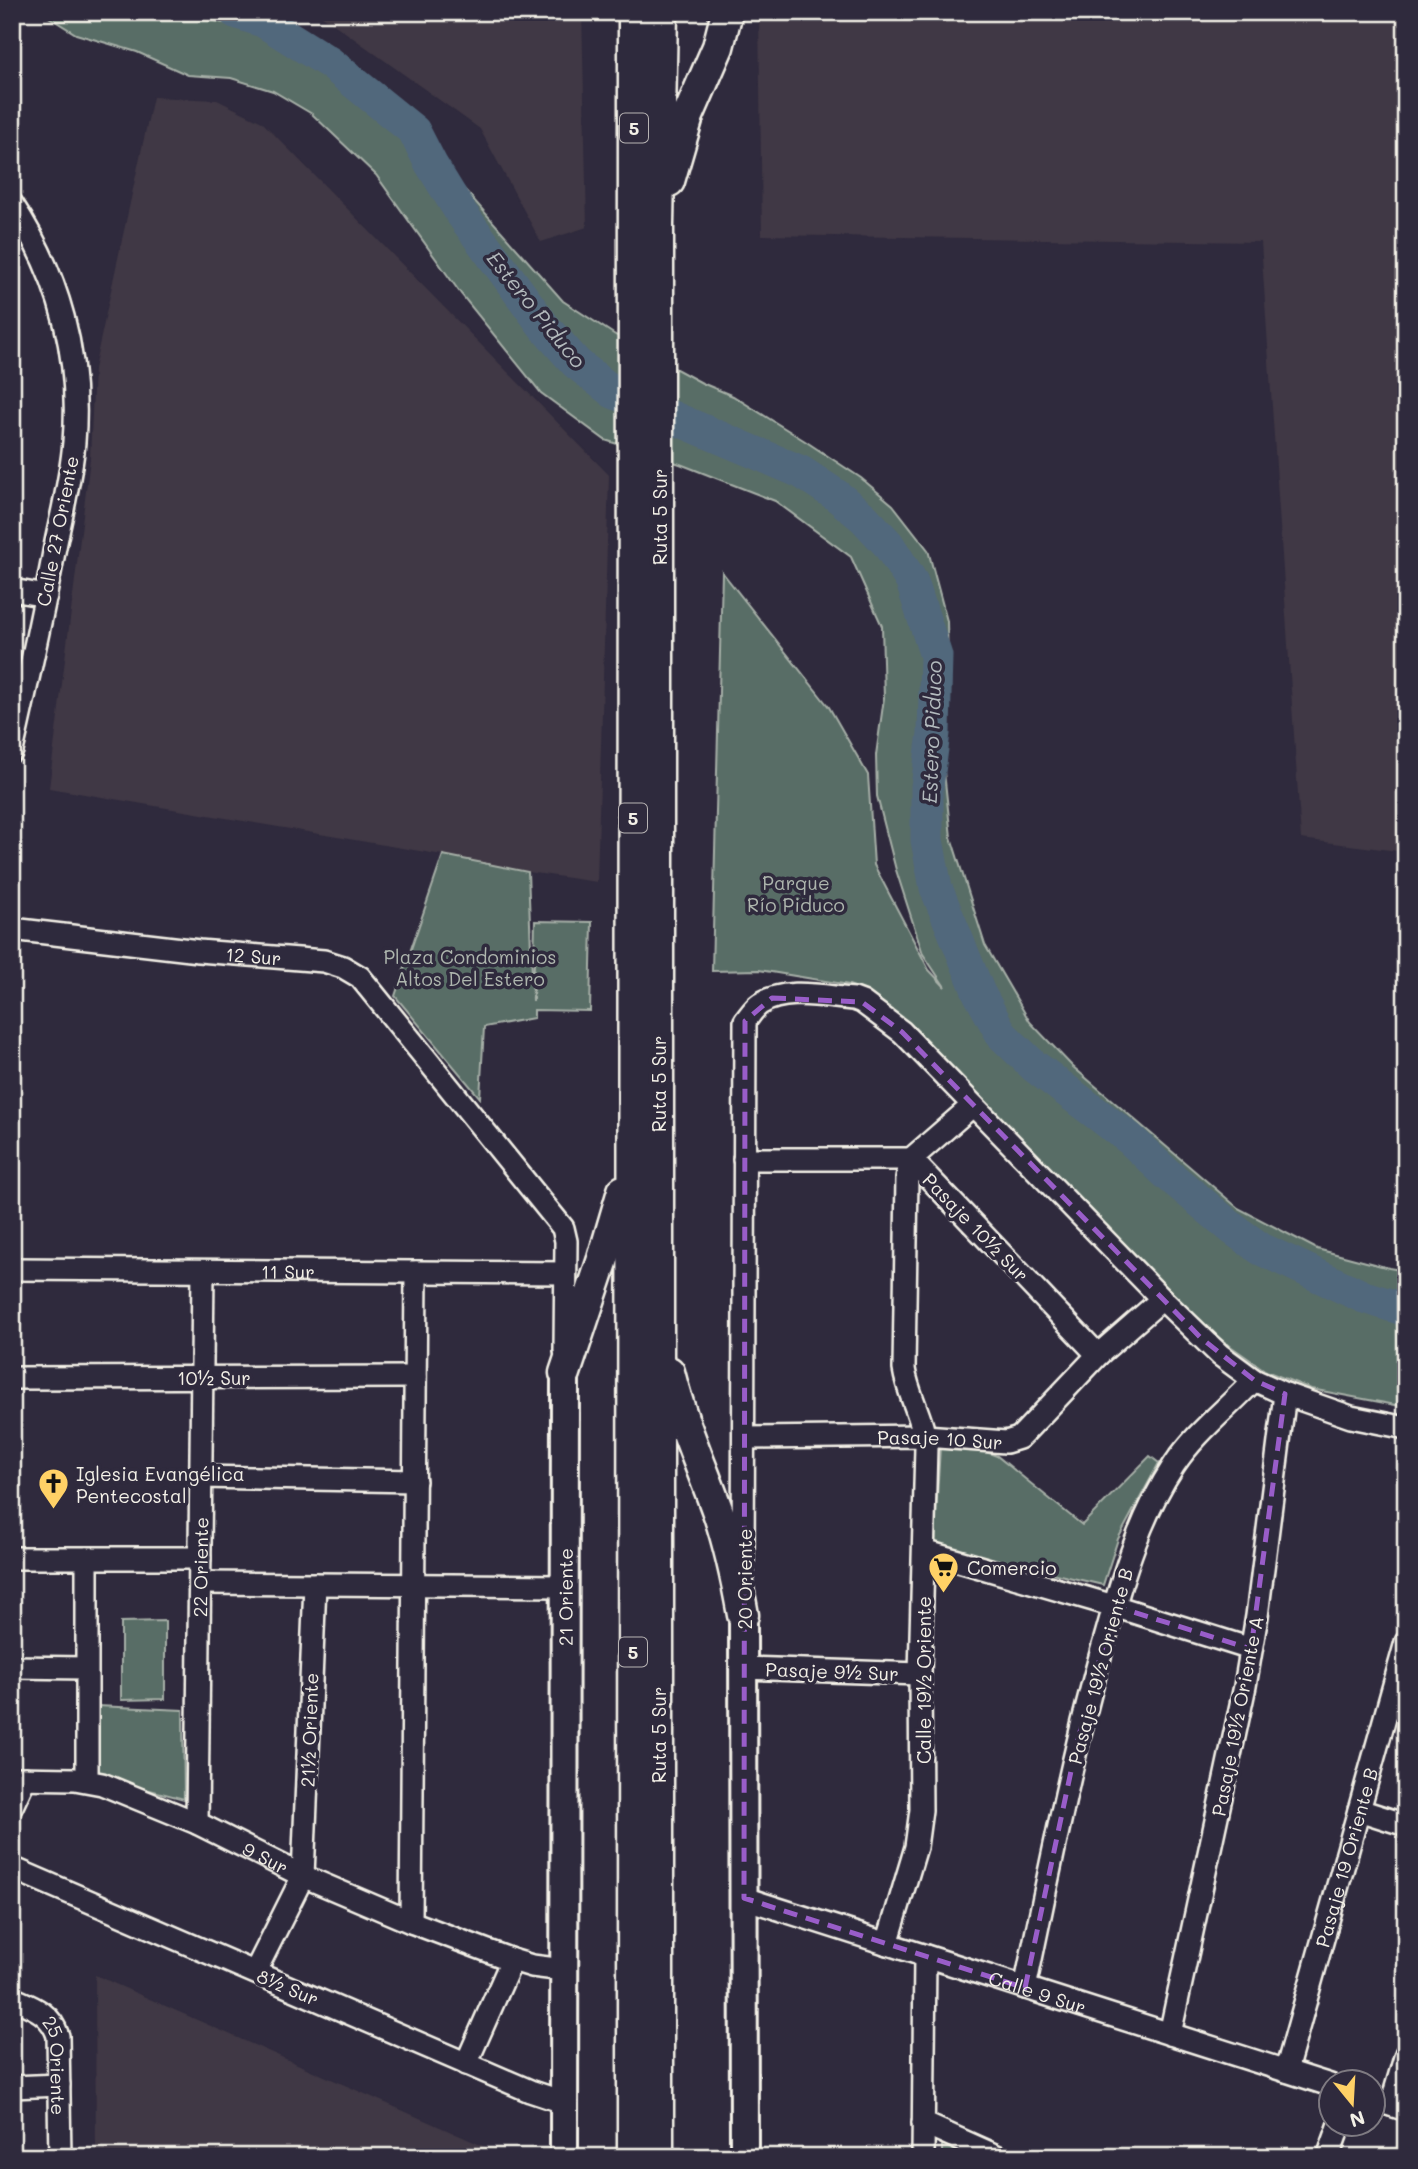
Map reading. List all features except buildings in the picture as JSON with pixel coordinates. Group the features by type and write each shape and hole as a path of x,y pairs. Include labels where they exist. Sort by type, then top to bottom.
{"highway":[{"name":"Ruta 5 Sur","path":"634,12 646,320 659,505 658,2157"},
{"name":"Ruta 5 Sur","path":"633,2157 633,489 646,320 658,225 662,12"},
{"path":"658,225 681,138 701,83 718,47 727,12"},
{"path":"565,1373 616,1218 633,1147"},
{"path":"658,1329 681,1414 727,1543 743,1615"}],"main road":[{"name":"21 Oriente","path":"564,2157 565,1373"},
{"name":"20 Oriente","path":"743,1615 744,2157"}],"street":[{"name":"Calle 27 Oriente","path":"12,204 31,231 51,277 66,326 75,383 74,445 46,596 12,751"},
{"path":"12,590 46,596"},
{"name":"12 Sur","path":"12,929 199,951 334,963 367,984 442,1079"},
{"name":"20 Oriente","path":"743,1615 745,1021 758,1005 772,998 790,995 854,999 902,1032 972,1106"},
{"name":"21 Oriente","path":"442,1079 563,1228 566,1241 565,1373"},
{"path":"911,1159 972,1106 1201,1338 1254,1381 1342,1414 1406,1428"},
{"name":"Pasaje 10½ Sur","path":"744,1159 911,1159 1098,1355"},
{"name":"Calle 19½ Oriente","path":"887,1944 919,1828 923,1783 920,1674 925,1436 904,1369 907,1178 911,1159"},
{"name":"11 Sur","path":"12,1269 565,1273"},
{"name":"22 Oriente","path":"197,1823 203,1270"},
{"path":"411,1922 416,1272"},
{"name":"Pasaje 10 Sur","path":"744,1438 925,1436 1006,1442 1019,1438 1098,1355 1162,1299"},
{"name":"10½ Sur","path":"12,1378 415,1377"},
{"name":"Pasaje 19½ Oriente B","path":"1025,1988 1077,1743 1114,1606 1144,1520 1163,1482 1191,1443 1254,1381"},
{"name":"Pasaje 19½ Oriente A","path":"1170,2034 1245,1686 1285,1394"},
{"path":"201,1477 415,1481"},
{"path":"924,1551 1251,1648"},
{"path":"12,1558 200,1558"},
{"path":"86,1780 88,1558"},
{"path":"200,1583 564,1586"},
{"name":"21½ Oriente","path":"303,1876 315,1584"},
{"name":"Pasaje 19 Oriente B","path":"1286,2071 1359,1810 1400,1684 1406,1642"},
{"path":"12,1667 85,1668"},
{"name":"Pasaje 9½ Sur","path":"743,1668 920,1674"},
{"path":"12,1806 19,1778"},
{"name":"9 Sur","path":"19,1778 86,1780 116,1789 197,1823 303,1876 411,1922 512,1960 532,1966 564,1970"},
{"path":"1359,1810 1406,1825"},
{"name":"8½ Sur","path":"12,1868 530,2091 560,2101 563,2105"},
{"path":"255,1972 303,1876"},
{"name":"Calle 9 Sur","path":"744,1898 1316,2080"},
{"path":"923,2157 925,1956"},
{"path":"466,2063 512,1960"},
{"name":"25 Oriente","path":"12,1998 42,2012 52,2022 59,2043 60,2157"},
{"path":"1390,2104 1406,2054"},
{"path":"12,2087 60,2085"},
{"path":"923,2123 999,2157"},
{"path":"1328,2157 1335,2138"}],"highlighted area":[{"path":"772,998 862,1002 902,1032 1201,1338 1254,1380 1285,1394 1251,1649 1114,1606 1077,1743 1025,1988 744,1898 745,1021"}],"shaded area":[{"path":"317,12 582,12 587,227 541,242 480,129"},
{"path":"759,12 1406,12 1406,852 1301,839 1261,242 762,235"},
{"path":"153,97 217,100 262,122 609,475 597,882 49,788 90,459 94,369"},
{"path":"95,1975 508,2157 96,2157"}],"green space":[{"name":"Parque Río Piduco","path":"41,12 184,12 275,34 308,47 382,96 563,301 626,342 702,383 733,396 861,478 893,505 928,550 947,621 948,665 942,753 951,837 985,945 1030,1022 1072,1066 1238,1208 1317,1249 1406,1271 1406,1407 1311,1389 1266,1371 1169,1303 913,1033 867,992 849,985 759,970 712,971 722,572 829,707 868,775 874,865 929,970 945,987 923,954 896,870 877,796 876,755 884,698 882,626 851,557 775,501 680,464 605,440 541,393 461,294 376,175 312,114 273,91 231,78 188,75 137,52 76,34"},
{"name":"Plaza Condominios Altos Del Estero","path":"443,855 528,872 533,1001 535,921 592,922 590,1011 534,1010 534,1018 484,1027 480,1098 395,996"},
{"path":"964,1444 997,1456 1082,1525 1150,1456 1159,1463 1118,1539 1103,1585 934,1546 940,1447"},
{"path":"165,1621 165,1699 121,1700 121,1622"},
{"path":"97,1706 183,1710 184,1799 96,1776"},
{"path":"942,2136 991,2157 942,2157"}],"waterway":[{"name":"Estero Piduco","path":"235,12 263,21 330,63 414,131 461,213 546,329 576,363 613,392 801,472 864,518 888,544 912,582 936,656 934,733 927,787 927,840 936,888 979,993 1002,1035 1034,1066 1130,1139 1166,1173 1261,1249 1364,1297 1406,1310"}],"place":[{"name":"Iglesia Evangélica Pentecostal","path":"53,1511"},
{"name":"Comercio","path":"944,1594"}]}
